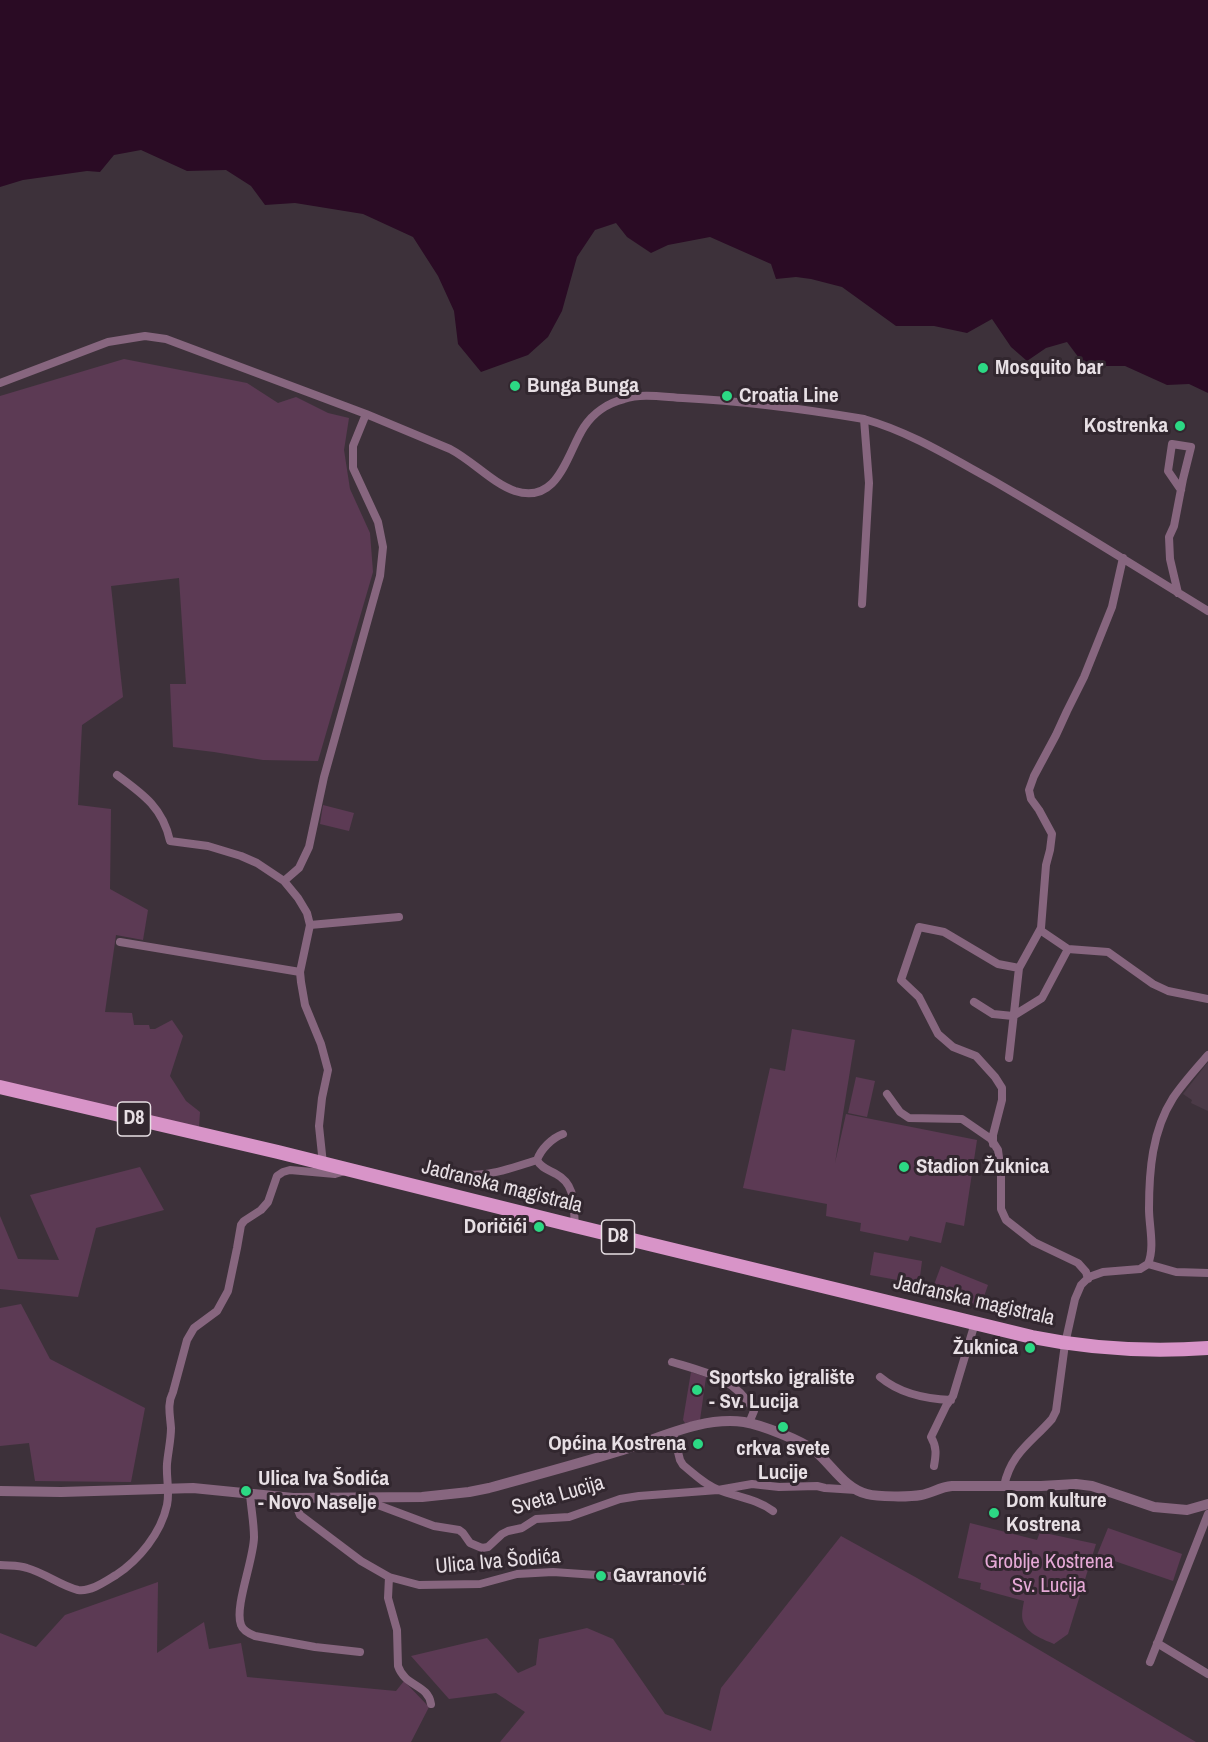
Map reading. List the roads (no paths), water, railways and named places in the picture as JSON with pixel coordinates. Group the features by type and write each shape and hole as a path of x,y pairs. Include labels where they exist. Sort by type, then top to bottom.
{"main road":[{"name":"Jadranska magistrala","path":"0,1087 1032,1337 1101,1348 1138,1350 1208,1348"}],"street":[{"path":"0,382 108,342 144,336 166,339 366,414 450,449 469,460 496,481 512,490 525,493 538,492 555,482 578,437 589,421 606,406 626,398 641,396 707,399 864,419 922,440 1034,504 1208,611"},
{"path":"284,881 299,868 309,847 324,777 380,576 383,547 378,522 353,468 353,446 366,414"},
{"path":"862,604 868,483 864,419"},
{"path":"1178,593 1170,559 1169,537 1174,526 1191,447 1172,444 1168,471 1181,490"},
{"path":"1008,1058 1019,968 1040,930 1046,865 1052,834 1040,810 1031,799 1029,790 1084,677 1112,607 1123,558"},
{"path":"117,775 145,796 155,807 162,818 170,841 195,844 241,856 257,863 284,881 307,914 310,925 300,972 304,1005 321,1044 328,1070 319,1126 323,1164"},
{"path":"310,925 399,917"},
{"path":"993,1144 993,1135 1002,1100 1002,1088 996,1077 976,1056 953,1047 938,1034 919,997 901,980 919,927 944,932 998,964 1019,968"},
{"path":"1040,930 1068,949 1108,952 1153,984 1168,991 1208,999"},
{"path":"120,942 300,972"},
{"path":"974,1002 993,1014 1013,1016 1042,998 1068,949"},
{"path":"1004,1486 1010,1466 1017,1455 1056,1412 1065,1344 1075,1299 1081,1285 1103,1272 1140,1269 1148,1264 1151,1252 1149,1186 1152,1153 1160,1124 1173,1098 1208,1055"},
{"path":"887,1094 894,1106 909,1118 962,1119 991,1139 998,1149 1001,1209 1006,1220 1034,1242 1078,1263 1086,1272 1088,1279"},
{"path":"537,1160 552,1139 563,1134"},
{"path":"441,1172 462,1176 489,1174 537,1160"},
{"path":"537,1160 542,1167 560,1176 568,1184 574,1198 575,1226"},
{"path":"0,1565 27,1567 79,1590 99,1585 123,1570 142,1552 160,1525 167,1506 169,1488 166,1467 171,1428 170,1399 187,1340 194,1328 217,1311 228,1291 241,1225 268,1202 278,1176 283,1172 301,1170 335,1174 347,1170"},
{"path":"1148,1264 1176,1272 1208,1273"},
{"path":"934,1466 936,1453 931,1437 951,1400 975,1323"},
{"path":"672,1362 720,1377 728,1382 750,1403 754,1412 749,1423"},
{"path":"879,1377 906,1392 922,1397 951,1400"},
{"name":"Sveta Lucija","path":"0,1491 63,1492 193,1488 293,1498 422,1497 483,1490 617,1452 673,1432 711,1422 726,1421 749,1423 805,1445 824,1459 848,1485 877,1496 918,1496 942,1487 1084,1485 1154,1507 1187,1510 1208,1504"},
{"name":"Sveta Lucija","path":"673,1432 683,1465 707,1484 718,1490 752,1500 773,1511"},
{"name":"Sveta Lucija","path":"356,1497 434,1526 459,1530 470,1543 482,1548 488,1547 502,1534 522,1528 536,1519 577,1515 630,1497 718,1490 752,1484 857,1490"},
{"path":"250,1494 254,1536 243,1593 240,1624 248,1633 255,1636 315,1647 360,1652"},
{"name":"Ulica Iva Šodića","path":"293,1498 300,1515 361,1561 389,1577 419,1585 480,1584 517,1574 553,1572 683,1581"},
{"path":"1150,1662 1208,1514"},
{"path":"389,1577 388,1598 397,1630 398,1666 411,1683 427,1692 431,1704"},
{"path":"1158,1643 1208,1674"}],"place":[{"name":"Mosquito bar","path":"983,368"},
{"name":"Bunga Bunga","path":"515,386"},
{"name":"Croatia Line","path":"727,396"},
{"name":"Kostrenka","path":"1180,426"},
{"name":"Stadion Žuknica","path":"904,1167"},
{"name":"Doričići","path":"539,1227"},
{"name":"Žuknica","path":"1030,1348"},
{"name":"Sportsko igralište - Sv. Lucija","path":"697,1390"},
{"name":"crkva svete Lucije","path":"783,1427"},
{"name":"Općina Kostrena","path":"698,1444"},
{"name":"Ulica Iva Šodića - Novo Naselje","path":"246,1491"},
{"name":"Dom kulture Kostrena","path":"994,1513"},
{"name":"Gavranović","path":"601,1576"}],"park label":[{"name":"Groblje Kostrena Sv. Lucija","path":"1049,1574"}]}
